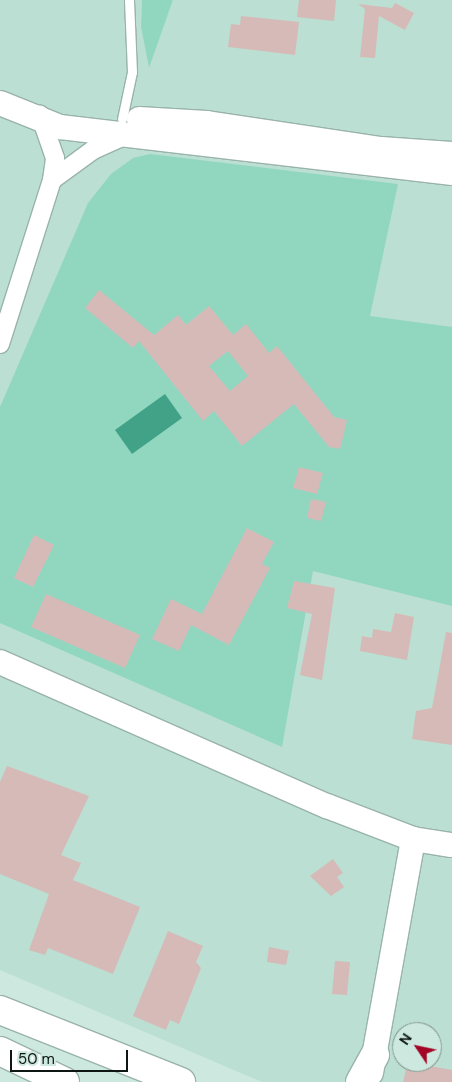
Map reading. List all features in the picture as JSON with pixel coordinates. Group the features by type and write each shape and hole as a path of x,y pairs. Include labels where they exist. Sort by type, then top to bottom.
{"highway":[{"path":"0,1010 181,1082"},
{"path":"0,1051 65,1082"},
{"path":"360,1082 374,1055"}],"street":[{"path":"0,103 40,116 126,126 452,173"},
{"path":"0,344 52,180 55,158 40,116"},
{"path":"52,180 126,126 207,123 381,149 452,154"},
{"path":"0,662 413,839 452,845"},
{"path":"369,1082 413,839"}],"lane":[{"path":"126,126 132,72 129,0"}],"shaded area":[{"path":"0,0 142,0 141,27 149,67 173,0 452,0 452,1082 262,1082 0,970"},
{"path":"142,0 173,0 149,68 141,27"},
{"path":"150,154 398,184 370,316 452,327 452,606 313,571 282,747 0,623 0,407 88,203 111,174 133,158"},
{"path":"165,394 182,418 132,454 115,430"}],"building":[{"path":"299,0 336,0 334,21 297,17"},
{"path":"395,3 414,13 405,30 379,16 375,58 360,57 365,9 358,4 392,8"},
{"path":"241,16 299,22 295,55 228,47 231,24 240,25"},
{"path":"99,290 154,335 178,315 186,325 209,306 233,335 246,324 269,353 277,346 334,417 347,420 340,449 329,447 294,404 242,446 214,411 203,421 139,341 133,348 85,308","holes":["228,351 248,376 230,391 209,366"]},
{"path":"299,467 323,473 317,494 293,488"},
{"path":"311,499 326,502 321,521 307,518"},
{"path":"247,528 274,542 262,564 270,568 229,645 191,625 179,651 152,639 171,599 202,614"},
{"path":"34,535 54,545 33,587 14,578"},
{"path":"294,581 335,588 322,680 300,675 312,614 287,608"},
{"path":"46,594 140,635 125,668 31,627"},
{"path":"395,613 414,617 407,660 360,651 362,636 372,638 373,629 391,632"},
{"path":"446,632 452,633 452,745 412,739 416,711 432,708"},
{"path":"7,766 89,796 61,855 81,863 73,880 140,907 113,974 48,948 45,955 29,950 49,894 0,874 0,782"},
{"path":"333,859 343,873 337,877 344,887 331,896 310,876"},
{"path":"168,931 203,946 196,962 201,968 179,1024 170,1020 166,1030 133,1016"},
{"path":"269,947 289,951 286,965 267,962"},
{"path":"335,961 350,962 347,995 332,994"},
{"path":"442,1068 452,1070 452,1082 403,1082 406,1072 442,1072"}]}
